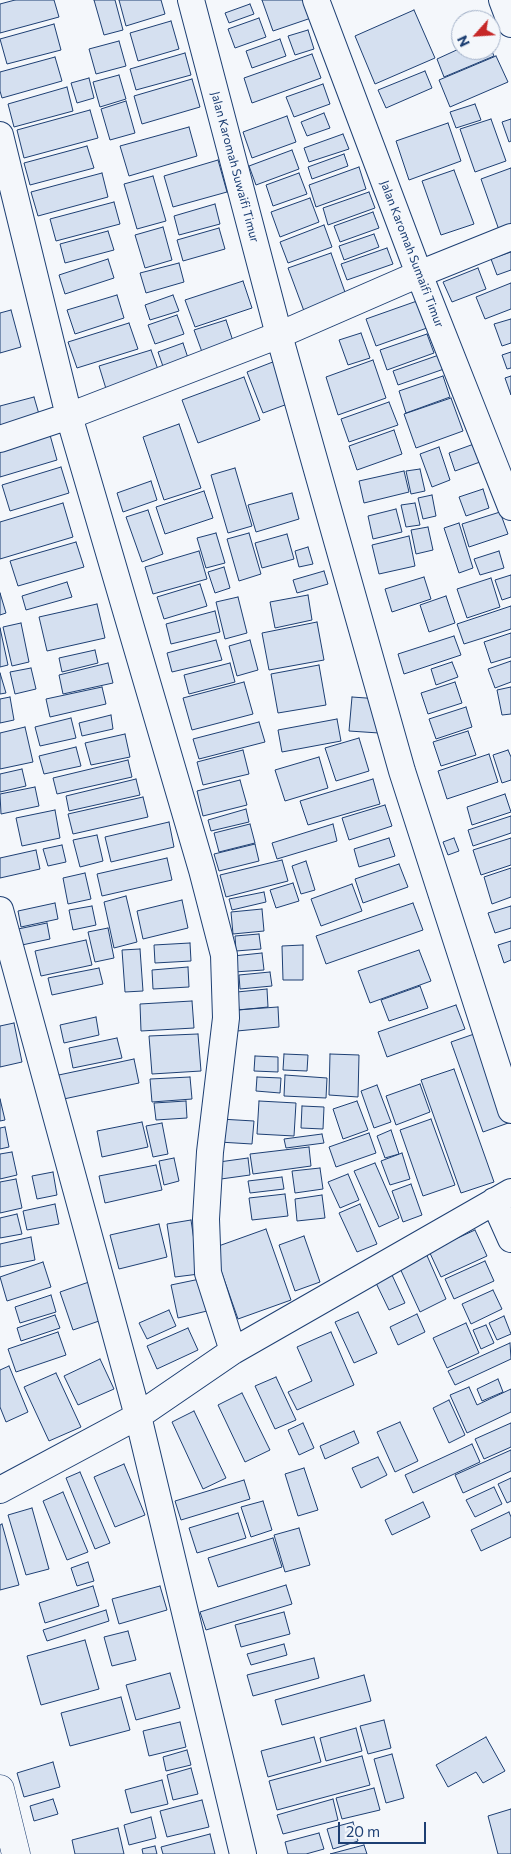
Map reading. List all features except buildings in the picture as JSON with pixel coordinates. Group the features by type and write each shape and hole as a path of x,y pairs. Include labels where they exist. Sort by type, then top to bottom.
{"street":[{"name":"Jalan Karomah Suwaifi Timur","path":"191,0 279,335 402,771 511,1110"},
{"name":"Jalan Karomah Sumaifi Timur","path":"316,0 418,274 511,507"},
{"path":"502,0 511,24"},
{"path":"0,135 69,416 202,870 224,955 226,1018 210,1152 206,1218 208,1273 233,1351"},
{"path":"0,438 69,416 279,335 418,274 511,237"},
{"path":"0,910 138,1416 243,1854"},
{"path":"0,1490 138,1416 233,1351 503,1196 511,1239"},
{"path":"0,1788 9,1838"}]}
